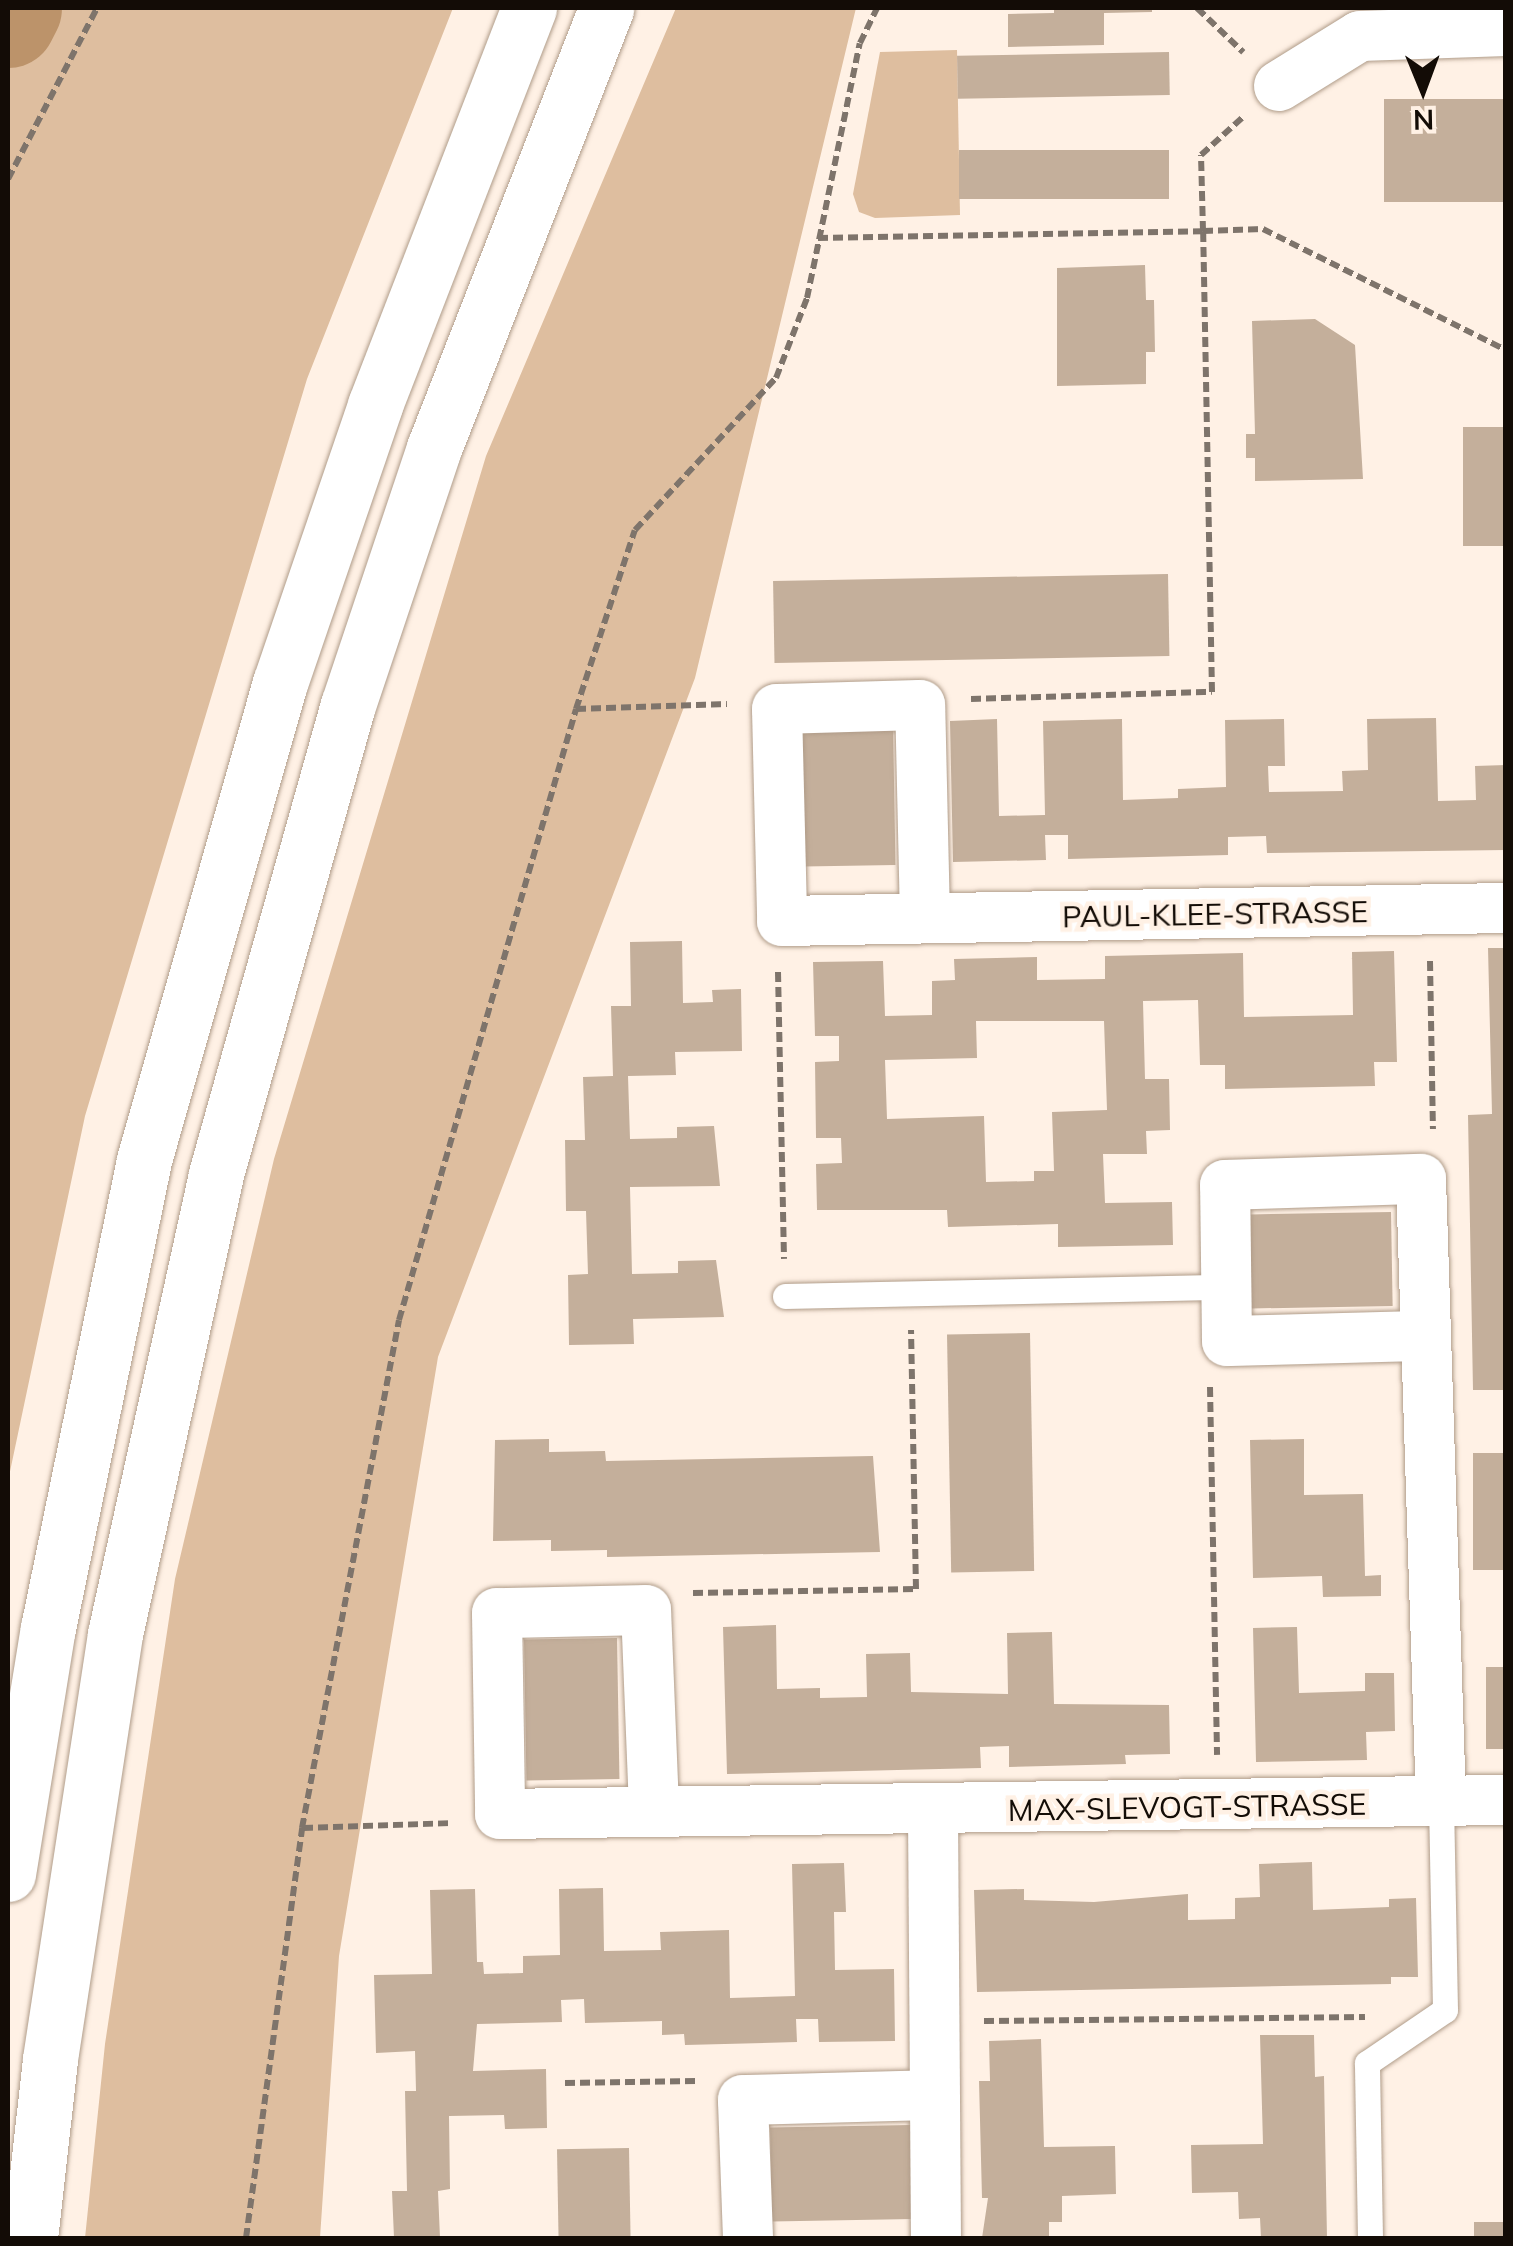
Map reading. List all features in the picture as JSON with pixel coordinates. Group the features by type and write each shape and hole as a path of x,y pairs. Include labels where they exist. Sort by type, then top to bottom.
{"highway":[{"path":"8,1874 48,1628 150,1141 280,683 375,405 530,8"},
{"path":"30,2238 50,2059 115,1634 216,1174 354,687 434,448 606,8"}],"street":[{"path":"1279,86 1360,36 1506,31"},
{"path":"782,921 778,709 920,705 925,918"},
{"name":"PAUL-KLEE-STRASSE","path":"782,921 1506,908"},
{"path":"1422,1336 1227,1341 1224,1186 1421,1180 1422,1336 1432,1420 1441,1802"},
{"path":"500,1814 497,1612 646,1610 654,1808"},
{"name":"MAX-SLEVOGT-STRASSE","path":"500,1814 654,1808 718,1815 1506,1800"},
{"path":"933,1812 938,2022 933,2094 936,2238"},
{"path":"748,2238 743,2100 933,2094"}],"lane":[{"path":"785,1296 1226,1287"},
{"path":"1370,2238 1367,2063 1445,2010 1441,1802"}],"path":[{"path":"8,180 97,8"},
{"path":"246,2238 302,1828 399,1320 576,709 636,530 776,378 807,298 860,43 878,8"},
{"path":"920,705 1212,692 1201,155 1279,86 1197,8"},
{"path":"818,238 1263,229 1506,350"},
{"path":"576,709 740,704 778,709"},
{"path":"1421,1180 1434,1151 1429,910"},
{"path":"782,921 777,940 785,1296"},
{"path":"646,1610 665,1594 916,1589 910,1293"},
{"path":"1218,1806 1210,1368 1227,1341"},
{"path":"302,1828 474,1823 500,1814"},
{"path":"938,2022 1357,2013 1406,2036"},
{"path":"565,2084 727,2081 743,2100"}],"shaded area":[{"path":"8,8 453,8 307,379 85,1116 8,1481"},
{"path":"676,8 856,8 695,678 438,1357 339,1956 320,2238 85,2238 105,2044 175,1579 274,1159 486,456"},
{"path":"957,50 960,215 875,218 859,212 853,194 880,52"}],"building":[{"path":"1054,8 1152,8 1152,12 1104,13 1104,45 1008,47 1008,14 1054,13"},
{"path":"1169,52 1170,95 958,99 957,56"},
{"path":"1384,99 1506,99 1506,202 1384,202"},
{"path":"959,150 1169,150 1169,199 959,199"},
{"path":"1145,265 1146,300 1154,300 1155,352 1146,352 1146,384 1057,386 1057,268"},
{"path":"1315,319 1355,345 1363,479 1255,481 1255,458 1246,458 1246,434 1255,434 1252,321"},
{"path":"1463,427 1506,427 1506,546 1463,546"},
{"path":"1168,574 1169,656 774,663 773,581"},
{"path":"1436,718 1438,801 1476,800 1475,766 1506,765 1506,850 1267,853 1266,836 1228,837 1228,855 1068,859 1068,835 1045,835 1046,860 953,862 950,721 997,719 999,816 1045,815 1043,721 1122,719 1123,800 1178,798 1178,789 1226,787 1225,720 1284,719 1285,766 1268,766 1269,792 1343,791 1342,771 1368,770 1367,719"},
{"path":"893,724 895,865 803,867 801,726"},
{"path":"682,941 683,1003 713,1002 712,990 741,989 742,1051 675,1052 676,1075 628,1076 630,1139 677,1138 677,1127 714,1126 720,1186 630,1187 632,1274 678,1273 678,1261 716,1260 724,1317 633,1319 634,1344 569,1345 568,1275 588,1274 586,1211 566,1211 565,1140 585,1140 583,1077 613,1076 611,1006 631,1006 630,942"},
{"path":"1488,948 1506,948 1506,1390 1473,1390 1468,1115 1492,1114"},
{"path":"1394,951 1397,1062 1374,1062 1375,1086 1225,1089 1225,1065 1200,1065 1198,1000 1143,1001 1145,1079 1169,1079 1170,1130 1146,1131 1147,1154 1103,1154 1105,1203 1172,1202 1173,1245 1058,1247 1058,1224 948,1227 947,1210 817,1210 816,1164 842,1163 841,1138 816,1138 815,1062 839,1061 839,1036 815,1036 813,962 883,961 885,1016 932,1015 932,981 955,980 954,959 1037,957 1037,980 1105,979 1105,956 1243,953 1244,1017 1353,1015 1352,952","holes":["976,1021 1104,1021 1107,1110 1052,1112 1054,1171 1034,1171 1034,1181 986,1182 984,1116 887,1119 885,1060 977,1058"]},
{"path":"1391,1212 1393,1306 1252,1308 1250,1214"},
{"path":"1030,1333 1034,1571 951,1572 947,1334"},
{"path":"549,1439 549,1452 605,1451 606,1461 873,1456 880,1552 607,1557 607,1550 551,1551 551,1540 493,1541 495,1440"},
{"path":"1304,1439 1304,1495 1363,1494 1365,1576 1381,1575 1381,1596 1323,1597 1322,1576 1253,1578 1250,1440"},
{"path":"1473,1453 1506,1453 1506,1570 1473,1570"},
{"path":"776,1625 777,1689 820,1688 820,1698 867,1697 866,1654 910,1653 911,1692 1008,1694 1007,1633 1052,1632 1054,1704 1169,1705 1170,1754 1125,1755 1126,1764 1009,1767 1009,1746 980,1747 981,1768 727,1774 723,1627"},
{"path":"1297,1627 1299,1693 1365,1691 1365,1673 1394,1673 1395,1731 1366,1732 1367,1760 1256,1762 1253,1628"},
{"path":"617,1638 619,1779 526,1781 524,1640"},
{"path":"1486,1667 1506,1667 1506,1749 1486,1749"},
{"path":"1312,1862 1313,1910 1389,1907 1389,1899 1416,1898 1418,1977 1391,1977 1391,1984 977,1992 974,1890 1024,1889 1024,1900 1094,1902 1188,1894 1188,1920 1235,1919 1235,1898 1260,1897 1259,1864"},
{"path":"844,1863 846,1912 834,1912 835,1970 894,1969 895,2041 819,2042 818,2019 796,2019 797,2042 685,2045 684,2034 662,2035 662,2021 585,2023 584,1999 561,2000 562,2022 477,2024 473,2071 546,2069 547,2128 505,2129 504,2115 449,2116 450,2189 438,2191 440,2238 394,2238 392,2191 407,2191 405,2091 416,2091 415,2051 376,2053 374,1975 432,1974 430,1890 475,1889 477,1962 483,1962 484,1974 523,1973 523,1956 560,1955 559,1889 603,1888 604,1951 661,1950 660,1932 729,1930 730,1998 795,1996 792,1864"},
{"path":"1260,2035 1314,2035 1315,2077 1324,2076 1327,2238 1261,2238 1260,2218 1239,2219 1238,2192 1192,2193 1191,2145 1263,2144"},
{"path":"1041,2039 1044,2147 1115,2146 1116,2194 1062,2196 1062,2222 1049,2222 1049,2238 982,2238 988,2198 982,2198 979,2081 990,2081 989,2041"},
{"path":"911,2125 913,2219 772,2221 770,2127"},
{"path":"629,2148 631,2238 559,2238 557,2149"},
{"path":"1474,2222 1506,2222 1506,2238 1474,2238"}],"waterway":[{"path":"8,20 14,8"}]}
